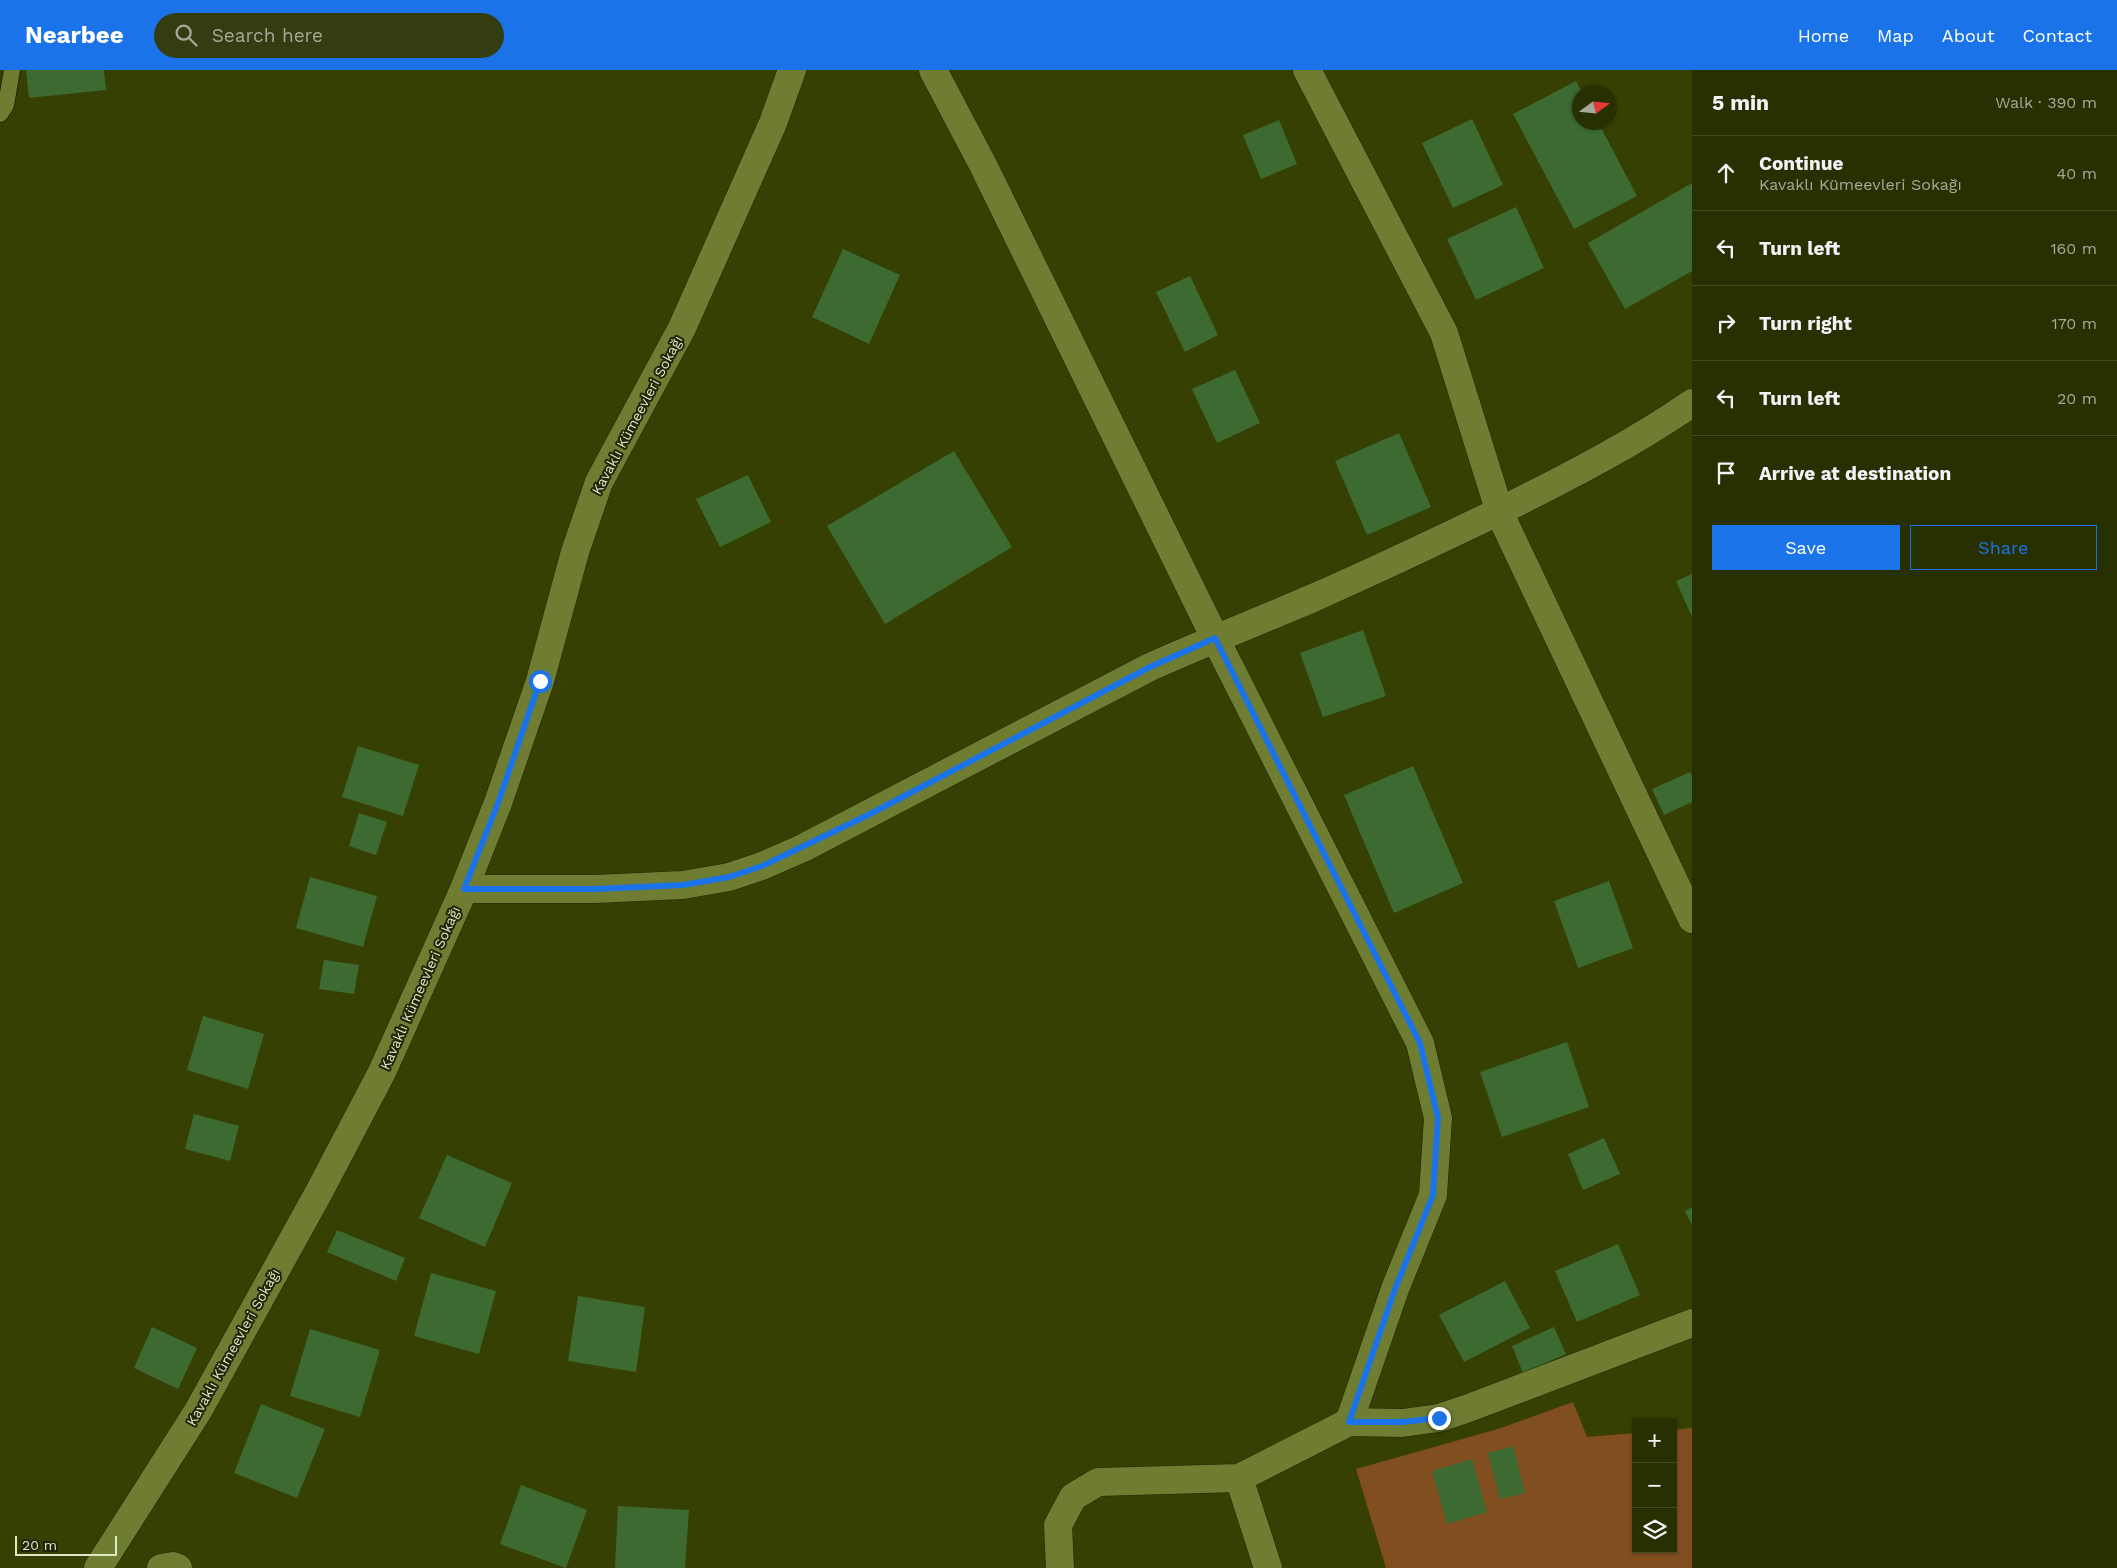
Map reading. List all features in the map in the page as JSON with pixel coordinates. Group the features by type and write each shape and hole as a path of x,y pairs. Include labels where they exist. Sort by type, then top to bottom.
{"street":[{"name":"Kavaklı Kümeevleri Sokağı","path":"98,1568 198,1411 319,1192 382,1072 464,889 498,803 540,681 575,552 599,482 682,328 769,131 792,70"},
{"path":"933,70 983,165 1215,638 1420,1043 1438,1118 1433,1195 1395,1289 1349,1422"},
{"path":"1307,70 1444,333 1500,511 1692,919"},
{"path":"464,889 595,889 683,885 729,877 762,866 819,840 1150,667 1312,598 1500,511 1623,448 1692,403"},
{"path":"1060,1568 1058,1525 1073,1497 1098,1482 1239,1478 1349,1422 1402,1422 1439,1418 1692,1324"},
{"path":"1239,1478 1268,1568"},
{"path":"161,1568 173,1566 178,1568"}],"lane":[{"path":"0,114 6,105 12,70"}],"shaded area":[{"path":"1573,1402 1587,1437 1632,1433 1632,1553 1677,1553 1677,1430 1692,1428 1692,1568 1386,1568 1356,1469 1498,1429"}],"building":[{"path":"26,70 104,70 106,90 29,98"},
{"path":"1576,81 1578,85 1572,85 1572,130 1602,130 1637,196 1574,229 1513,114"},
{"path":"1472,119 1503,185 1453,208 1422,143"},
{"path":"1279,120 1297,164 1261,179 1243,135"},
{"path":"1692,183 1692,271 1625,309 1588,243"},
{"path":"1516,207 1544,268 1476,300 1447,239"},
{"path":"843,249 900,275 869,344 812,317"},
{"path":"1190,276 1218,335 1185,352 1156,292"},
{"path":"1235,370 1260,423 1217,443 1192,389"},
{"path":"1399,433 1431,507 1367,535 1335,461"},
{"path":"954,451 1012,547 885,624 827,526"},
{"path":"748,475 771,522 720,547 696,499"},
{"path":"1692,574 1692,617 1676,581"},
{"path":"1363,630 1386,696 1323,717 1300,653"},
{"path":"358,746 419,765 403,816 342,797"},
{"path":"1413,766 1463,883 1394,913 1344,795"},
{"path":"1690,772 1692,776 1692,802 1664,815 1652,789"},
{"path":"359,813 387,822 376,855 349,846"},
{"path":"310,877 377,896 363,947 296,928"},
{"path":"1609,881 1633,948 1578,968 1554,901"},
{"path":"324,960 359,965 354,994 319,989"},
{"path":"203,1016 264,1034 248,1089 187,1070"},
{"path":"1567,1042 1589,1107 1502,1137 1480,1072"},
{"path":"194,1114 239,1126 230,1161 185,1149"},
{"path":"1604,1138 1620,1174 1583,1190 1568,1154"},
{"path":"447,1155 512,1183 485,1247 419,1218"},
{"path":"1692,1207 1692,1225 1685,1211"},
{"path":"337,1230 405,1258 396,1281 327,1252"},
{"path":"1618,1244 1640,1295 1577,1322 1555,1271"},
{"path":"431,1273 496,1291 479,1354 414,1336"},
{"path":"1505,1281 1530,1328 1464,1362 1439,1315"},
{"path":"578,1296 645,1307 636,1372 568,1361"},
{"path":"152,1327 197,1348 178,1389 134,1368"},
{"path":"1554,1327 1566,1354 1523,1373 1512,1346"},
{"path":"310,1329 380,1350 360,1417 290,1396"},
{"path":"261,1404 325,1429 297,1498 234,1473"},
{"path":"1513,1446 1525,1493 1500,1499 1488,1453"},
{"path":"1472,1459 1487,1512 1447,1524 1432,1471"},
{"path":"521,1485 587,1510 566,1568 500,1544"},
{"path":"618,1506 689,1510 685,1568 615,1568"}],"route":[{"path":"540,681 498,803 464,889 595,889 683,885 729,877 762,866 803,848 868,815 1150,667 1215,638 1420,1043 1438,1118 1433,1195 1395,1289 1349,1422 1402,1422 1439,1418"}]}
